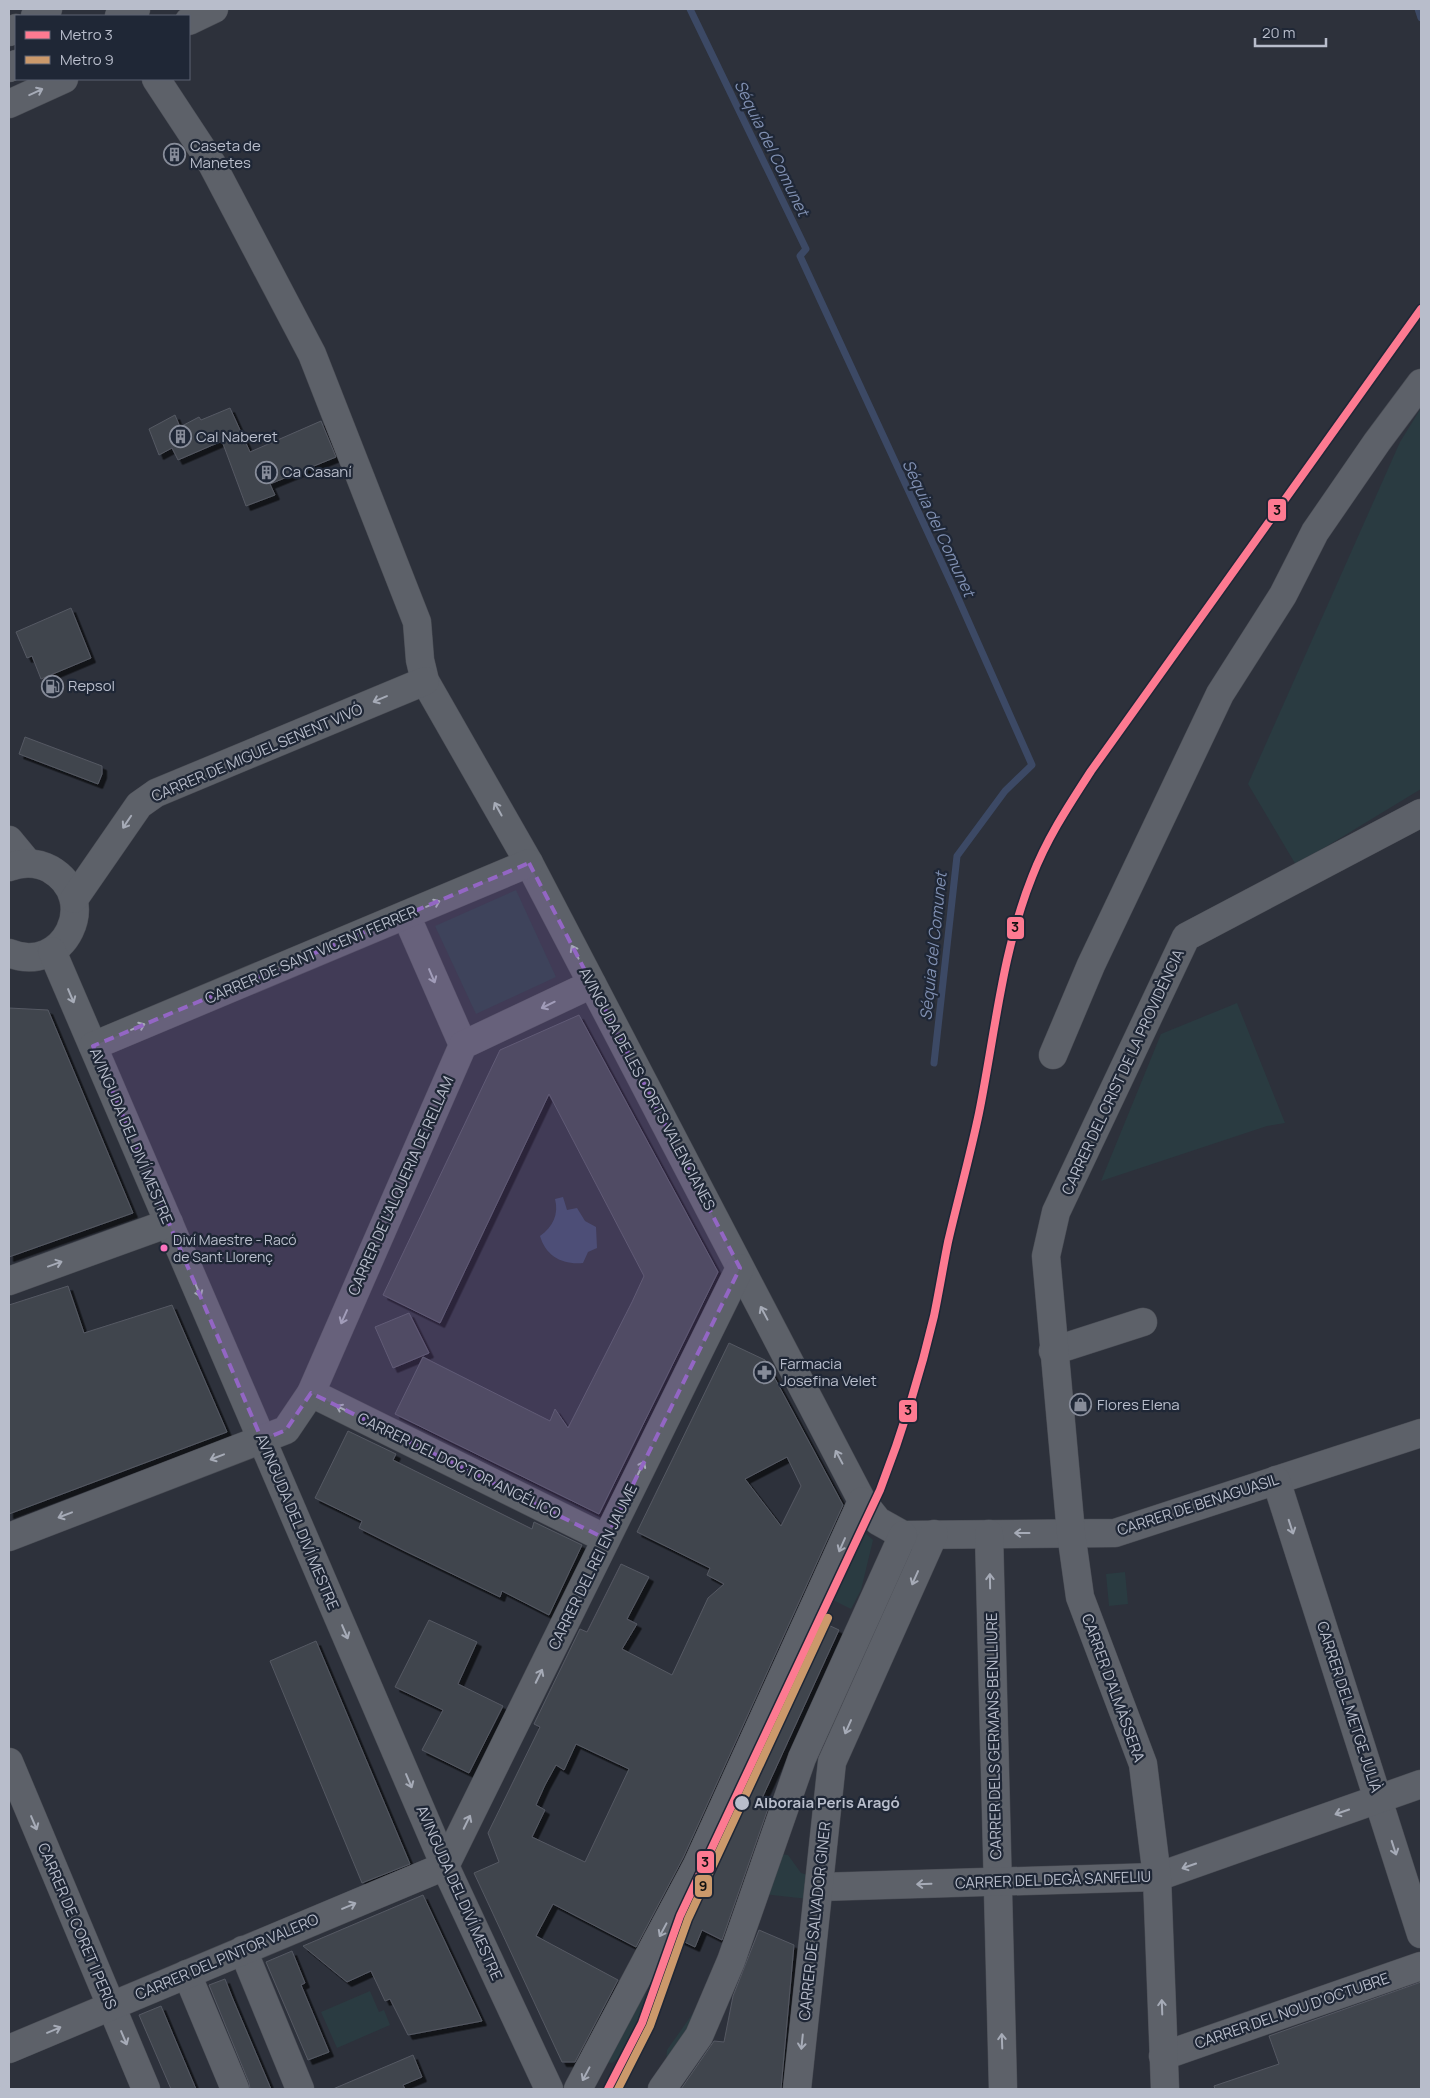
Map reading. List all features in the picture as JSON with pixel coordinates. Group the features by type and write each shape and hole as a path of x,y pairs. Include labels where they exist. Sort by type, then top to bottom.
{"street":[{"path":"37,15 48,9"},
{"path":"122,15 136,9"},
{"path":"190,21 214,9"},
{"path":"9,104 62,80"},
{"name":"AVINGUDA DE LES CORTS VALENCIANES","path":"157,80 212,164 312,354 417,622 420,660 426,681 528,863 862,1500"},
{"path":"1053,1055 1091,965 1220,694 1283,595 1315,532 1377,442 1421,383"},
{"name":"CARRER DE MIGUEL SENENT VIVÓ","path":"74,899 139,805 156,793 426,681"},
{"name":"CARRER DEL CRIST DE LA PROVIDÈNCIA","path":"1053,1351 1046,1256 1056,1212 1186,937 1421,813"},
{"path":"9,840 18,865 43,866 57,873 68,885 74,899 75,911 69,934 62,944 52,951 30,958 9,953"},
{"name":"CARRER DE SANT VICENT FERRER","path":"93,1046 528,863"},
{"path":"406,915 463,1045 592,984"},
{"name":"AVINGUDA DEL DIVÍ MESTRE","path":"52,951 445,1866 549,2089"},
{"name":"CARRER DE L'ALQUERIA DE RELLAM","path":"9,1537 286,1430 311,1393 463,1045"},
{"path":"9,1281 169,1224"},
{"name":"CARRER DEL REI EN JAUME","path":"445,1866 740,1268"},
{"path":"1053,1351 1143,1322"},
{"name":"CARRER D'ALMÀSSERA","path":"1053,1351 1071,1533 1080,1597 1143,1764 1156,1877 1165,2089"},
{"name":"CARRER DEL DOCTOR ANGÉLICO","path":"311,1393 606,1539"},
{"name":"CARRER DE BENAGUASIL","path":"903,1535 1115,1533 1421,1433"},
{"name":"CARRER DEL METGE JULIÀ","path":"1276,1480 1421,1934"},
{"path":"578,2089 698,1865 862,1500 878,1521 903,1535 802,1758 731,1961 699,2036 662,2089"},
{"name":"CARRER DE SALVADOR GINER","path":"796,2089 832,1762 934,1534"},
{"name":"CARRER DELS GERMANS BENLLIURE","path":"989,1534 1003,2089"},
{"name":"CARRER DE CORET I PERIS","path":"12,1780 146,2089"},
{"name":"CARRER DEL DEGÀ SANFELIU","path":"818,1887 1156,1877 1421,1784"},
{"name":"CARRER DEL PINTOR VALERO","path":"9,2049 445,1866"},
{"path":"243,1950 300,2089"},
{"name":"CARRER DEL NOU D'OCTUBRE","path":"1164,2056 1421,1966"},
{"path":"187,1974 235,2089"},
{"path":"1164,2056 1181,2089"}],"highlighted area":[{"path":"529,863 740,1268 606,1539 311,1393 286,1430 262,1440 93,1046"}],"shaded area":[{"path":"1421,408 1421,789 1296,865 1248,784 1400,442"},
{"path":"516,890 556,977 476,1014 435,926"},
{"path":"1237,1003 1285,1123 1267,1126 1101,1181 1161,1034"},
{"path":"865,1533 873,1540 861,1590 851,1609 833,1600"},
{"path":"1125,1572 1128,1604 1109,1606 1106,1574"},
{"path":"770,1853 788,1855 801,1873 811,1876 808,1899 763,1894"},
{"path":"651,1966 634,2047 612,2063 599,2062"},
{"path":"370,1991 379,2012 384,2010 390,2025 337,2048 321,2012"},
{"path":"708,1992 665,2073 667,2050"}],"water":[{"path":"563,1197 567,1210 577,1208 585,1221 596,1227 597,1248 588,1252 583,1263 562,1261 556,1258 546,1249 540,1236 554,1220 556,1210 555,1199"}],"building":[{"path":"230,408 250,452 321,421 336,457 270,484 275,495 246,506 222,441 178,460 172,448 159,455 149,429 175,415 180,427 199,417 201,420"},
{"path":"71,608 91,658 41,679 32,656 27,658 16,632"},
{"path":"25,737 102,766 102,774 98,784 19,754"},
{"path":"9,1008 48,1010 133,1213 9,1257"},
{"path":"579,1015 718,1272 599,1514 395,1414 423,1357 550,1421 555,1409 568,1428 632,1302 644,1276 549,1094 440,1323 383,1295 500,1050"},
{"path":"68,1286 84,1333 172,1305 227,1432 9,1514 9,1305"},
{"path":"409,1313 429,1353 393,1368 375,1327"},
{"path":"729,1343 765,1360 843,1505 683,1858 636,1947 553,1904 536,1936 618,1980 575,2062 562,2062 474,1873 499,1862 488,1833 540,1727 534,1724 580,1629 587,1632 621,1564 649,1577 627,1619 637,1624 622,1649 672,1675 708,1598 724,1584 707,1575 710,1568 637,1532","holes":["787,1457 801,1486 781,1526 745,1479","576,1744 629,1769 585,1862 532,1837 545,1810 536,1805 545,1785 556,1765 564,1770"]},
{"path":"348,1431 396,1454 393,1460 532,1529 534,1522 582,1545 549,1615 502,1591 500,1597 359,1528 362,1521 315,1498"},
{"path":"429,1620 477,1642 458,1684 503,1706 469,1773 422,1750 443,1710 395,1687"},
{"path":"824,1623 839,1630 763,1796 771,1800 722,1940 702,1930 695,1947 676,1938 711,1871"},
{"path":"316,1641 410,1864 362,1883 270,1661"},
{"path":"423,1895 482,2021 408,2035 390,1999 385,2001 371,1971 347,1982 303,1946"},
{"path":"759,1930 794,1945 781,2089 681,2089 714,2041 724,2042 733,1996"},
{"path":"292,1951 305,1983 301,1985 329,2052 308,2060 266,1962"},
{"path":"225,1979 271,2089 250,2089 209,1985"},
{"path":"1421,1982 1421,2089 1215,2089 1214,2086 1279,2064 1269,2036"},
{"path":"161,2006 196,2089 171,2089 139,2015"},
{"path":"413,2055 422,2077 403,2085 405,2089 333,2089"}],"waterway":[{"name":"Séquia del Comunet","path":"690,9 806,249 800,256 954,589 1032,765 1005,791 957,856 934,1063"},
{"path":"1418,9 1421,18"}],"metro line":[{"name":"3","path":"608,2089 642,2023 680,1916 880,1490 896,1447 929,1338 948,1242 979,1113 1000,994 1013,934 1032,877 1044,849 1091,771 1421,309"},
{"name":"9","path":"618,2089 650,2026 688,1919 828,1618"}],"place":[{"name":"Caseta de Manetes","path":"174,155"},
{"name":"Cal Naberet","path":"180,437"},
{"name":"Ca Casaní","path":"266,472"},
{"name":"Repsol","path":"52,686"},
{"name":"Diví Maestre - Racó de Sant Llorenç","path":"164,1248"},
{"name":"Farmacia Josefina Velet","path":"764,1373"},
{"name":"Flores Elena","path":"1081,1405"},
{"name":"Alboraia Peris Aragó","path":"742,1803"}]}
